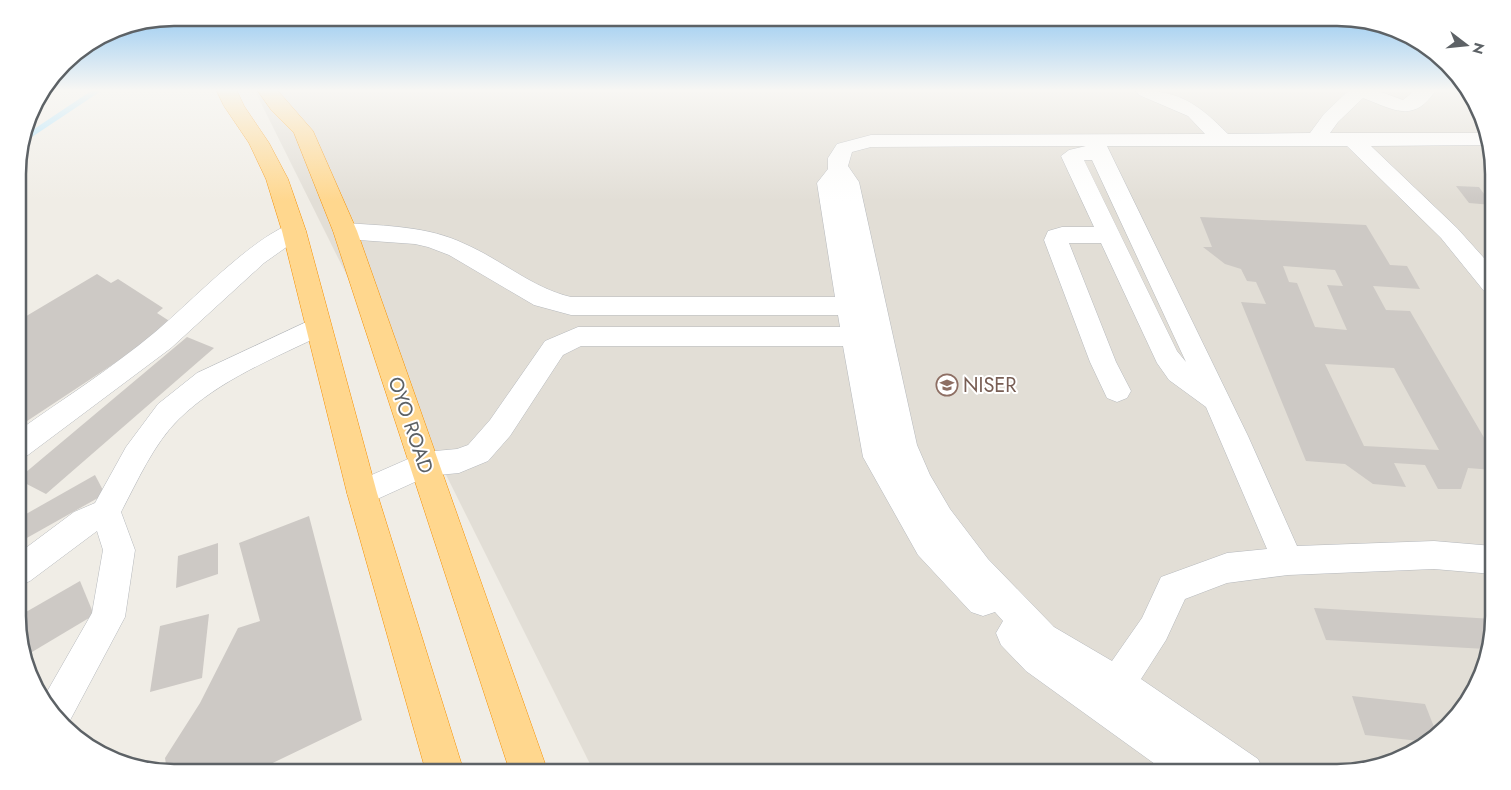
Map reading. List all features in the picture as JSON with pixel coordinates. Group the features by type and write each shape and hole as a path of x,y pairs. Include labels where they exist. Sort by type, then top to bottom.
{"highway":[{"path":"249,128 259,143 277,179 294,231 317,326 362,493 443,764"},
{"name":"OYO ROAD","path":"300,128 303,131 345,231 526,764"}],"street":[{"path":"1211,128 1222,139"},
{"path":"1317,138 1324,128"},
{"path":"1351,138 1449,233 1485,276"},
{"path":"1185,763 1038,659 929,545 878,457 867,337 848,182 837,171 836,162 844,148 871,141 1098,147 1222,139 1480,139"},
{"path":"1098,147 1072,156 1108,235 1166,356 1179,372 1216,399"},
{"path":"1098,147 1216,399 1288,561"},
{"path":"26,441 162,341 256,257 294,231"},
{"path":"345,231 415,236 435,241 456,249 543,299 571,306 862,306"},
{"path":"1108,235 1062,235 1056,236 1056,240 1103,362 1118,391"},
{"path":"568,341 564,328 565,318 571,306"},
{"path":"26,567 85,522 106,512 136,455 168,412 207,380 317,326"},
{"path":"362,493 424,464 459,461 478,453 500,428 554,348 578,337 867,337"},
{"path":"867,337 903,445 918,480 939,518 977,570 1042,639 1116,684 1233,763"},
{"path":"58,707 108,617 119,550 106,512"},
{"path":"1116,684 1154,629 1173,588 1227,568 1288,561 1434,556 1485,559"}],"shaded area":[{"name":"NISER","path":"273,128 1477,128 1482,145 1485,174 1485,616 1482,645 1470,681 1448,714 1419,739 1385,756 1347,763 590,764"}],"building":[{"path":"1456,186 1479,187 1485,195 1485,204 1469,203"},
{"path":"1200,217 1366,225 1390,265 1407,266 1420,289 1373,286 1386,310 1410,311 1485,439 1485,469 1468,468 1461,489 1438,489 1425,465 1394,463 1406,487 1373,484 1345,464 1306,461 1241,302 1266,304 1256,282 1247,281 1241,269 1225,264 1203,247 1212,247","holes":["1283,266 1335,270 1343,286 1327,285 1347,330 1315,327 1297,283 1289,282","1325,364 1394,368 1439,450 1364,446"]},
{"path":"97,274 111,283 118,279 163,308 157,313 174,324 26,421 27,316"},
{"path":"187,337 214,348 46,494 26,484 26,472"},
{"path":"95,475 105,494 26,538 26,514"},
{"path":"309,516 362,720 271,764 166,763 165,758 200,703 238,628 260,621 239,543"},
{"path":"218,543 218,574 176,588 178,556"},
{"path":"80,581 94,615 31,653 26,612"},
{"path":"1314,608 1485,618 1481,649 1326,640"},
{"path":"209,614 202,678 150,692 160,626"},
{"path":"1352,696 1425,704 1434,728 1416,741 1365,735"}],"waterway":[{"path":"32,134 41,128"}],"place":[{"name":"NISER","path":"947,385"}]}
